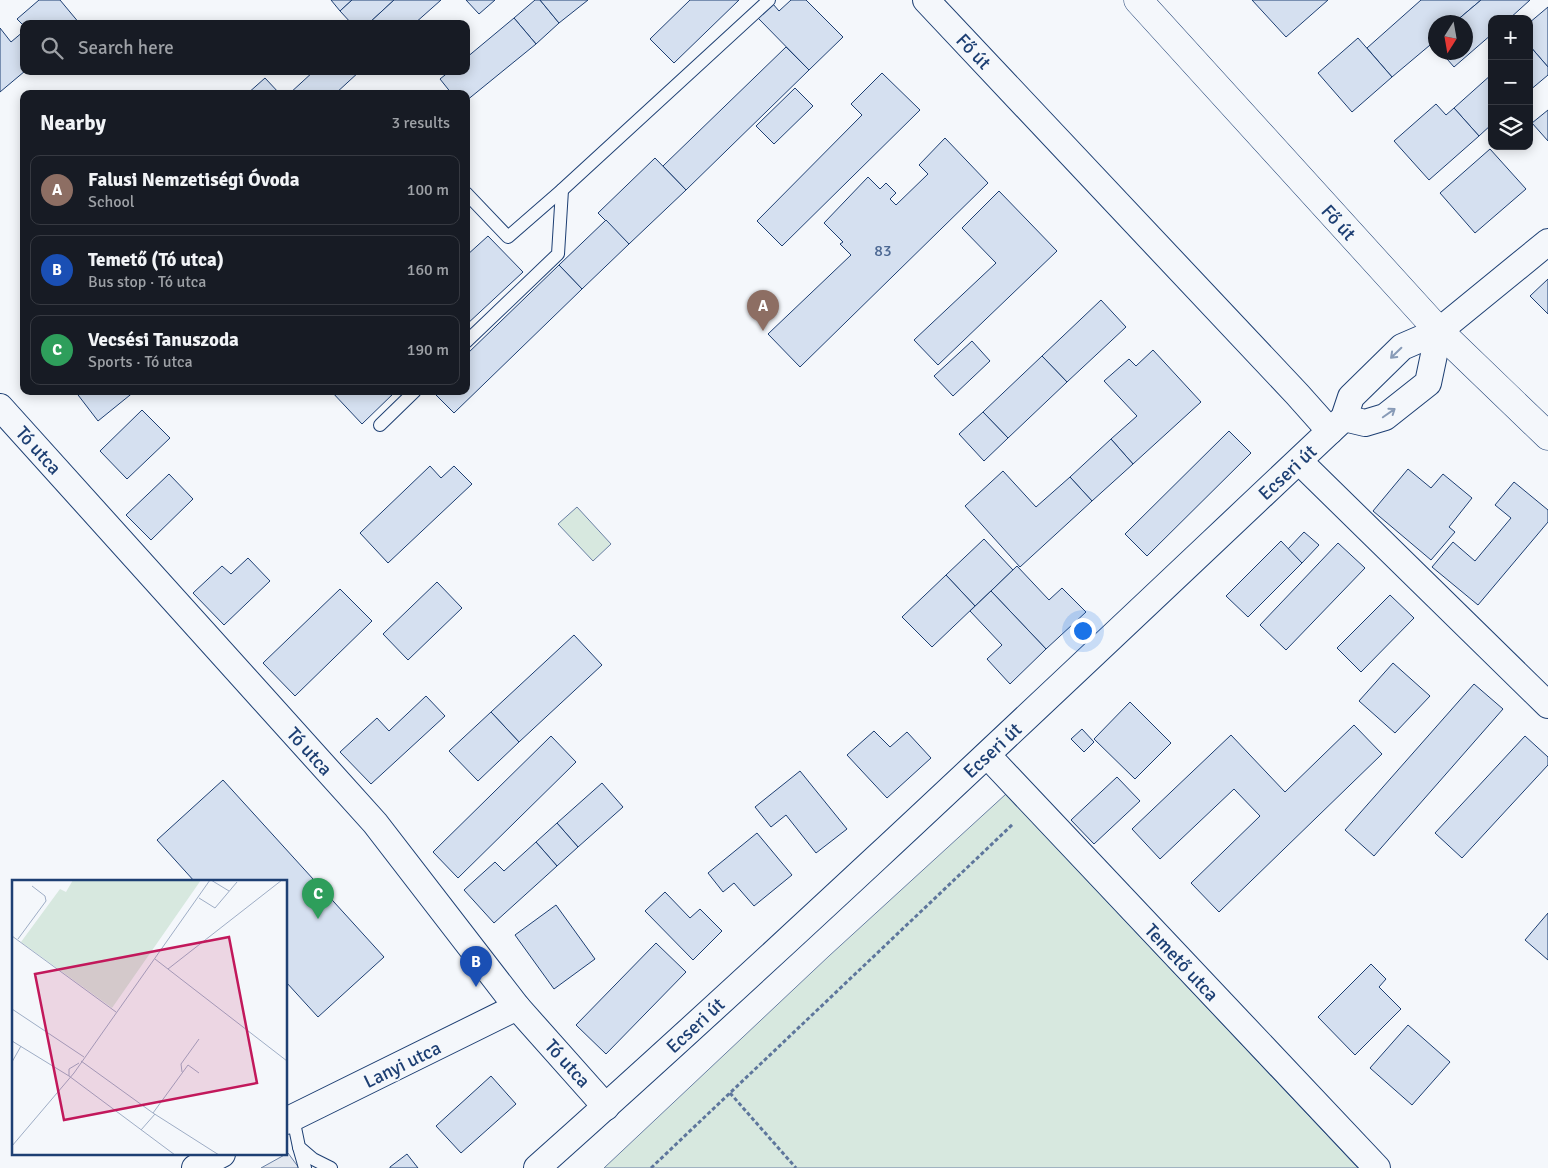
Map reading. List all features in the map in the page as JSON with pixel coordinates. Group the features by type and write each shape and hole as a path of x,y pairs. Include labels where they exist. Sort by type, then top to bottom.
{"main road":[{"name":"Fő út","path":"1138,0 1439,331 1548,436"}],"street":[{"name":"Fő út","path":"926,0 1290,387 1336,424"},
{"name":"Ecseri út","path":"537,1168 606,1107 987,755 1299,461 1336,424 1351,397 1402,347 1439,331 1548,242"},
{"path":"1336,424 1365,423 1385,417 1428,383 1439,331"},
{"name":"Tó utca","path":"0,407 375,824 517,1007 606,1107"},
{"path":"1299,461 1548,705"},
{"name":"Temető utca","path":"987,755 1377,1168"},
{"name":"Lanyi utca","path":"289,1119 517,1007"},
{"path":"195,1168 218,1156"}],"lane":[{"path":"470,197 508,238 769,0"},
{"path":"470,338 558,254 562,190"},
{"path":"380,424 411,395"},
{"path":"289,1119 298,1147 313,1165 331,1168"}],"path":[{"path":"651,1168 1013,824"},
{"path":"730,1093 796,1168"}],"shaded area":[{"path":"577,507 611,544 593,561 558,524"},
{"path":"1006,794 1358,1168 604,1168 829,956"},
{"path":"288,1153 299,1168 261,1168 283,1156 288,1156"}],"building":[{"path":"39,0 60,0 77,20 20,20 20,22 17,19"},
{"path":"331,0 352,0 340,11"},
{"path":"352,0 394,0 372,20 348,20 340,11"},
{"path":"394,0 441,0 418,20 372,20"},
{"path":"466,0 495,0 479,14"},
{"path":"535,0 540,0 559,23 536,44 514,18"},
{"path":"540,0 588,0 559,23"},
{"path":"690,0 739,0 674,63 650,39"},
{"path":"791,0 806,0 843,37 809,70 758,18 773,4 779,11"},
{"path":"1252,0 1328,0 1286,37"},
{"path":"1421,0 1481,0 1463,15 1428,15 1428,47 1392,77 1367,48"},
{"path":"1481,0 1530,0 1513,15 1488,15 1488,37 1473,50 1473,15 1463,15"},
{"path":"1548,7 1548,67 1533,50 1533,20"},
{"path":"514,18 536,44 470,98 470,90 449,90 440,79 445,75 470,75 470,55"},
{"path":"0,28 11,42 20,34 20,75 0,92"},
{"path":"1358,38 1392,77 1352,112 1318,73"},
{"path":"786,47 809,70 686,190 663,166"},
{"path":"1533,50 1548,67 1548,75 1533,88"},
{"path":"1448,60 1462,60 1454,67"},
{"path":"882,73 920,110 782,246 757,221 862,115 851,104"},
{"path":"310,75 356,75 339,90 293,90"},
{"path":"265,78 276,90 252,90"},
{"path":"1488,78 1488,128 1479,136 1454,108"},
{"path":"795,88 813,106 774,144 756,126"},
{"path":"1436,104 1446,115 1454,108 1479,136 1429,180 1394,141"},
{"path":"1548,110 1548,141 1533,124"},
{"path":"945,138 988,183 800,367 768,334 851,255 840,244 843,242 824,223 868,177 880,189 886,183 896,193 890,199 896,205 928,174 919,165"},
{"path":"1489,150 1526,189 1475,233 1440,193"},
{"path":"655,158 686,190 629,244 598,213"},
{"path":"999,191 1057,251 938,365 914,340 996,263 962,228"},
{"path":"606,220 629,244 582,289 559,265"},
{"path":"488,236 523,272 470,321 470,252"},
{"path":"559,265 582,289 454,413 436,395 470,395 470,351"},
{"path":"1548,279 1548,314 1530,296"},
{"path":"1101,300 1126,327 1067,382 1042,356"},
{"path":"972,341 990,361 953,396 934,376"},
{"path":"1153,350 1201,402 1133,464 1111,439 1137,416 1104,381 1129,359 1136,366"},
{"path":"1042,356 1067,382 1008,438 983,412"},
{"path":"78,395 130,395 98,421"},
{"path":"335,395 392,395 362,424"},
{"path":"142,410 170,438 127,479 100,451"},
{"path":"983,412 1008,438 984,461 959,434"},
{"path":"1229,431 1251,453 1147,556 1125,534"},
{"path":"1111,439 1133,464 1092,501 1070,477"},
{"path":"430,466 441,478 454,466 472,484 388,563 360,533"},
{"path":"1408,469 1431,488 1443,474 1472,498 1449,527 1455,532 1431,560 1373,511"},
{"path":"1003,471 1036,507 1070,477 1092,501 1020,567 965,506"},
{"path":"169,474 193,499 151,540 126,515"},
{"path":"1514,482 1548,510 1548,522 1478,605 1432,567 1453,542 1475,561 1511,518 1495,505"},
{"path":"1304,532 1319,545 1302,563 1288,549"},
{"path":"984,539 1013,570 975,606 946,575"},
{"path":"1281,541 1302,563 1248,617 1226,596"},
{"path":"1338,543 1365,568 1286,650 1260,625"},
{"path":"248,558 270,581 224,625 193,593 222,566 231,574"},
{"path":"1017,566 1049,600 1062,588 1086,612 1046,649 991,591"},
{"path":"946,575 975,606 932,647 902,617"},
{"path":"437,582 462,608 408,660 383,634"},
{"path":"340,589 372,621 295,696 263,663"},
{"path":"991,591 1046,649 1010,684 987,659 1002,645 970,611"},
{"path":"1390,595 1414,618 1361,672 1337,648"},
{"path":"574,635 602,665 519,742 491,712"},
{"path":"1393,663 1430,696 1395,733 1359,701"},
{"path":"1474,684 1503,709 1374,856 1345,830"},
{"path":"426,696 445,716 371,784 340,752 377,718 389,731"},
{"path":"1130,702 1171,743 1135,779 1094,739"},
{"path":"491,712 519,742 478,781 449,751"},
{"path":"1354,725 1382,754 1219,912 1191,883 1260,816 1234,789 1160,859 1132,829 1231,735 1285,792"},
{"path":"1082,729 1094,742 1084,752 1071,739"},
{"path":"874,731 890,747 907,732 931,758 887,798 847,755"},
{"path":"551,736 576,762 458,878 433,852"},
{"path":"1525,736 1548,757 1548,765 1462,858 1435,833"},
{"path":"800,771 847,829 816,853 786,815 771,827 755,807"},
{"path":"1117,777 1140,801 1094,844 1071,820"},
{"path":"223,780 384,957 318,1017 288,984 288,880 193,880 157,840"},
{"path":"602,783 623,807 578,847 557,823"},
{"path":"557,823 578,847 557,866 536,842"},
{"path":"757,833 792,875 754,906 734,883 723,892 708,873"},
{"path":"536,842 557,866 494,923 464,890 495,862 504,871"},
{"path":"665,892 690,918 700,909 722,931 693,960 645,911"},
{"path":"556,905 595,959 554,989 515,935"},
{"path":"1548,913 1548,960 1525,940"},
{"path":"656,943 686,972 606,1054 576,1025"},
{"path":"1371,964 1386,979 1379,987 1401,1009 1355,1055 1318,1017"},
{"path":"1408,1025 1450,1062 1412,1105 1370,1068"},
{"path":"491,1076 516,1104 461,1153 436,1126"},
{"path":"407,1154 418,1168 390,1168 390,1167"}],"place":[{"name":"Falusi Nemzetiségi Óvoda","path":"763,331"},
{"name":"Vecsési Tanuszoda","path":"318,919"},
{"name":"Temető (Tó utca)","path":"476,987"}]}
